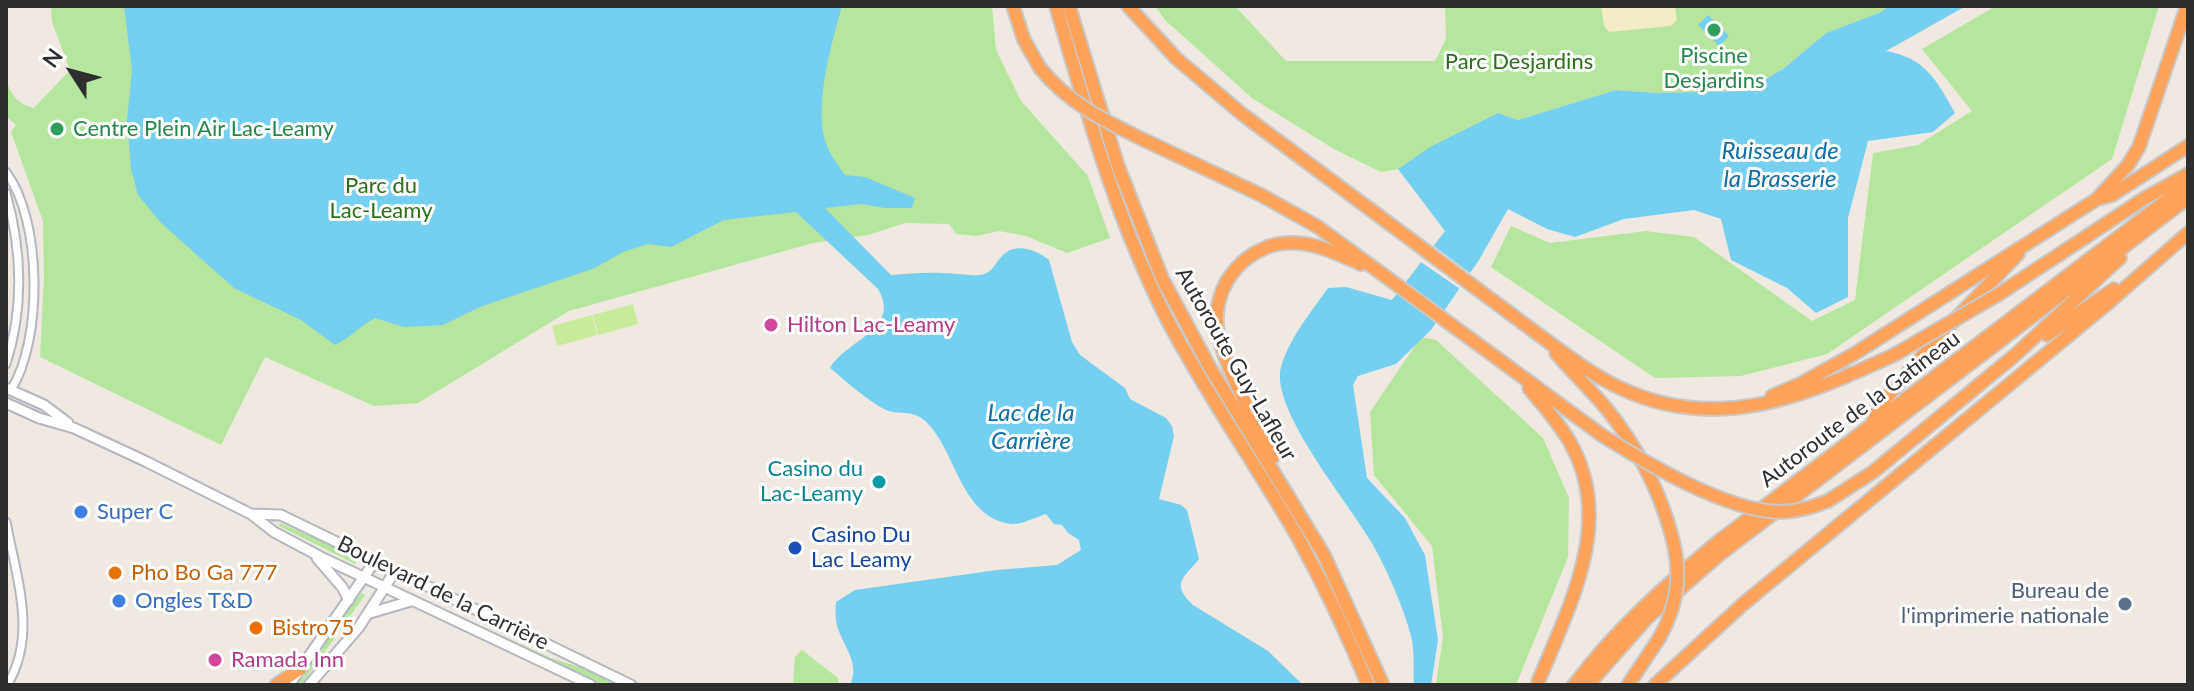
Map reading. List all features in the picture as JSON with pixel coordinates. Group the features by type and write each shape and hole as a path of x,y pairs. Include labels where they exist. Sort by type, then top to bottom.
{"highway":[{"path":"1013,6 1024,40 1040,68 1076,103 1318,227 1603,436 1674,476 1754,508 1794,511 1828,501 1873,472 2014,356 2155,223"},
{"name":"Autoroute Guy-Lafleur","path":"1056,6 1100,156 1143,270 1191,363 1308,557 1338,615 1368,685"},
{"name":"Autoroute Guy-Lafleur","path":"1069,6 1121,176 1162,278 1216,377 1301,514 1344,594 1383,685"},
{"path":"1128,6 1210,88 1543,338 1601,378 1638,395 1692,408 1746,406 1793,397 1894,355 1999,294 2145,198 2188,174"},
{"path":"1746,406 1830,368 2097,199 2128,165 2139,147 2187,6"},
{"path":"2097,199 2112,195 2188,146"},
{"name":"Autoroute de la Gatineau","path":"1574,685 1603,647 1668,583 2188,184"},
{"name":"Autoroute de la Gatineau","path":"1588,685 1647,618 1719,555 2188,198"},
{"path":"1655,685 1742,605 2108,303 2188,233"},
{"path":"1301,514 1223,350 1216,320 1220,296 1232,273 1246,258 1284,243 1315,246 1384,274"},
{"path":"1870,426 1887,397 1945,330 2029,244"},
{"path":"2014,356 2146,268"},
{"path":"1543,338 1605,407 1631,443 1652,482 1671,533 1677,558 1678,587 1672,612 1660,637 1628,685"},
{"path":"1517,373 1572,445 1584,475 1590,505 1589,535 1583,565 1537,685"},
{"path":"276,685 301,668"}],"main road":[{"name":"Boulevard de la Carrière","path":"7,395 44,405 74,428 251,514 274,532 314,554 591,685"},
{"name":"Boulevard de la Carrière","path":"251,514 281,515 631,685"},
{"path":"314,554 349,600"},
{"path":"289,685 375,561"},
{"path":"309,685 370,613 395,571"},
{"path":"370,613 411,601"}],"street":[{"path":"6,172 18,188 26,215 34,279 33,312 27,344 16,382 7,395"},
{"path":"6,193 20,280 18,312 6,364"},
{"path":"6,522 23,628 19,660 7,685"}],"green space":[{"name":"Parc du Lac-Leamy","path":"51,6 992,6 996,50 1021,101 1088,176 1110,238 1067,253 1026,236 999,231 977,236 956,234 949,224 905,223 868,235 813,243 569,311 418,403 374,406 265,357 221,445 40,357 43,221 11,132 16,125 6,116 6,79 16,98 34,108 70,70 52,22"},
{"name":"Parc Desjardins","path":"1155,6 1235,6 1286,61 1435,61 1446,39 1445,6 1889,6 1879,13 1826,33 1783,69 1745,91 1657,93 1616,90 1518,120 1498,113 1431,147 1398,169 1381,172 1334,149 1252,98 1165,20"},
{"path":"1996,6 2159,6 2112,159 1827,354 1741,376 1655,378 1491,267 1511,226 1550,243 1646,231 1694,237 1812,321 1855,300 1873,153 1918,145 1972,111 1922,49"},
{"path":"633,304 638,324 598,335 593,315"},
{"path":"592,315 597,335 557,346 552,326"},
{"path":"1421,337 1436,340 1543,438 1569,498 1568,557 1516,685 1436,685 1443,637 1432,546 1374,475 1370,412"},
{"path":"280,523 327,543 356,561 355,564 279,526"},
{"path":"401,589 551,658 597,673 619,685 604,685"},
{"path":"362,593 365,595 301,685 297,685 351,605"},
{"path":"802,650 838,678 838,685 793,685 795,657"}],"sand":[{"path":"1601,6 1675,6 1677,20 1671,26 1609,32 1604,26"}],"water":[{"name":"Lac de la Carrière","path":"124,6 842,6 822,97 823,133 828,148 845,175 865,177 915,198 912,208 862,204 825,208 891,275 980,275 991,270 1008,251 1020,248 1039,253 1049,260 1072,342 1080,355 1125,388 1130,399 1166,418 1172,426 1174,436 1159,499 1181,505 1187,510 1199,559 1184,576 1182,591 1193,605 1268,651 1303,685 850,685 852,664 838,629 835,609 836,602 855,590 997,570 1057,565 1081,550 1079,540 1062,525 1054,524 1046,514 1011,524 994,519 980,509 960,480 935,432 924,420 884,409 830,368 878,324 883,314 883,303 878,289 796,212 724,220 671,247 648,244 623,252 595,268 480,307 443,325 404,327 375,318 335,345 301,320 234,288 160,222 138,195 131,169 127,120 132,70"},
{"name":"Ruisseau de la Brasserie","path":"1889,6 1966,6 1886,51 1911,59 1928,72 1955,113 1933,132 1868,141 1848,218 1848,297 1816,313 1787,288 1731,260 1721,219 1694,210 1624,219 1575,237 1547,229 1508,209 1479,260 1431,330 1396,364 1358,376 1353,385 1367,478 1405,518 1425,555 1438,640 1431,685 1414,685 1411,636 1390,578 1363,528 1299,432 1281,385 1281,367 1289,346 1328,288 1346,287 1392,300 1445,231 1398,169 1430,147 1498,113 1518,120 1616,90 1657,93 1745,91 1783,69 1826,33 1879,13"},
{"name":"Piscine Desjardins","path":"1708,15 1729,36 1719,46 1698,25"}],"pier":[{"path":"1430,243 1474,276 1463,291 1418,260"}],"place":[{"name":"Piscine Desjardins","path":"1714,30"},
{"name":"Centre Plein Air Lac-Leamy","path":"57,129"},
{"name":"Hilton Lac-Leamy","path":"771,325"},
{"name":"Casino du Lac-Leamy","path":"879,482"},
{"name":"Super C","path":"81,512"},
{"name":"Casino Du Lac Leamy","path":"795,548"},
{"name":"Pho Bo Ga 777","path":"115,573"},
{"name":"Ongles T&D","path":"119,601"},
{"name":"Bureau de l'imprimerie nationale","path":"2125,604"},
{"name":"Bistro75","path":"256,628"},
{"name":"Ramada Inn","path":"215,660"}]}
